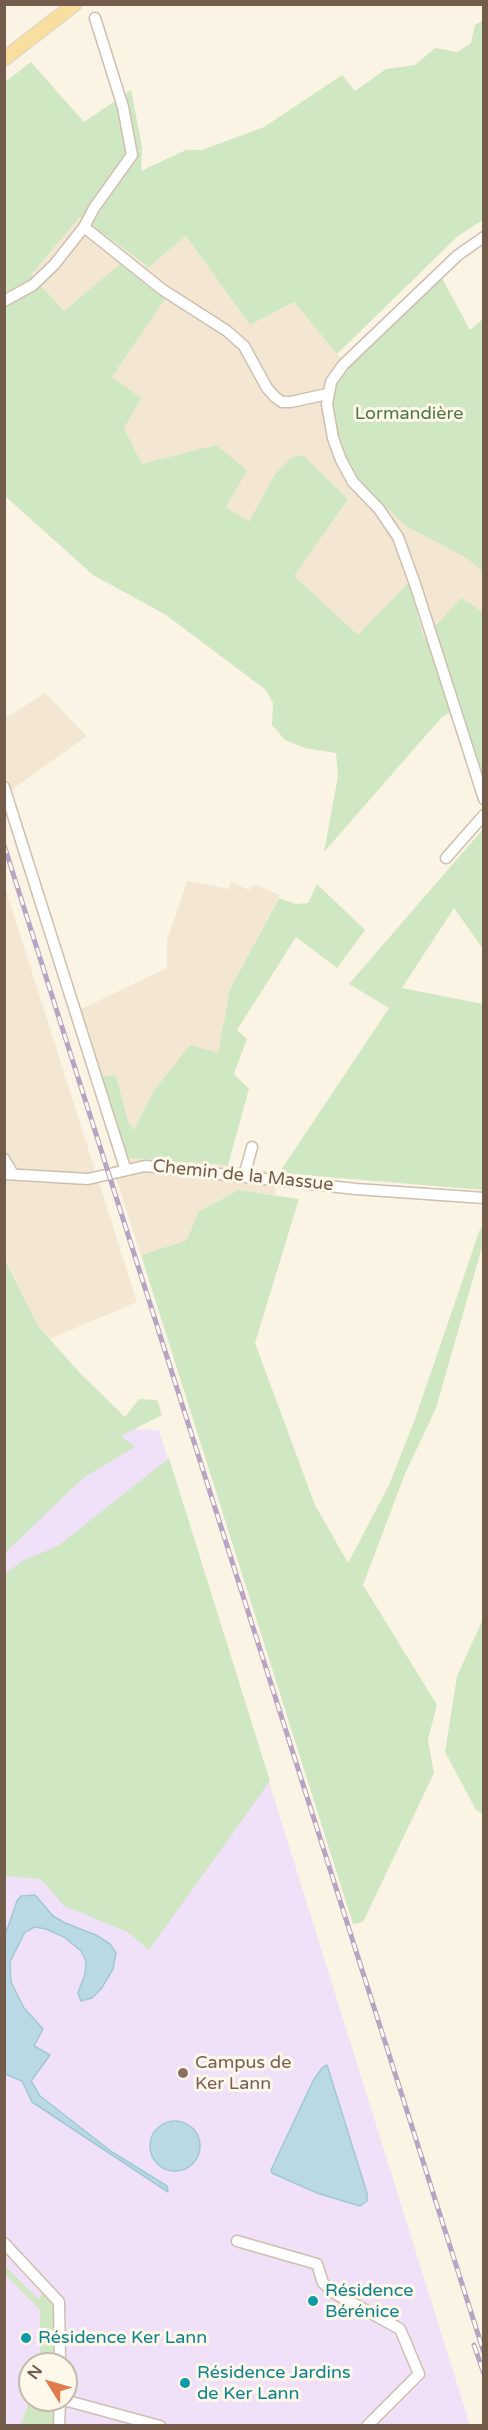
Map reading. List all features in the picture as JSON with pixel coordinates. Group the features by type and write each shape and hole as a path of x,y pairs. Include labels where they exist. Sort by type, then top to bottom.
{"main road":[{"path":"4,59 75,4"}],"street":[{"path":"4,301 21,293 44,276 84,227 94,208 130,161 132,150 123,107 95,18"},
{"path":"84,227 163,291 227,331 244,346 267,388 282,402 327,394"},
{"path":"483,237 458,255 370,337 337,373 327,394 333,438 341,460 354,482 388,522 401,547 483,799"},
{"path":"4,787 125,1168"},
{"path":"446,858 483,815"},
{"path":"244,1176 252,1147"},
{"path":"4,1159 9,1174"},
{"name":"Chemin de la Massue","path":"9,1174 88,1179 125,1168 145,1166 356,1189 483,1198"},
{"path":"237,2241 317,2264 323,2283 336,2294 400,2330 418,2374 368,2426"},
{"path":"4,2243 58,2302 60,2352"},
{"path":"78,2404 160,2426"}],"shaded area":[{"path":"80,217 149,267 186,236 250,325 294,302 337,354 355,370 483,568 483,617 424,639 409,582 359,636 293,576 348,499 302,455 292,457 275,474 250,523 226,507 142,464 124,428 112,377 165,299 120,265 64,311 31,275"},
{"path":"45,693 87,736 10,791 5,773 4,719"},
{"path":"187,881 229,889 231,882 249,890 253,884 280,895 230,989 218,1053 153,1092 134,1130 128,1121 116,1075 102,1076 81,1009 167,968 167,940"},
{"path":"4,884 137,1302 50,1339 38,1326 5,1258"},
{"path":"129,1158 209,1162 279,1173 275,1195 237,1190 198,1212 187,1240 141,1255 112,1166"},
{"name":"Campus de Ker Lann","path":"4,1258 53,1355 124,1429 159,1430 470,2425 5,2425"}],"green space":[{"path":"483,20 483,220 458,236 337,354 294,302 250,325 186,236 149,267 80,217 31,275 64,311 120,264 165,299 112,377 141,398 124,428 142,464 216,445 247,470 226,507 249,522 275,474 292,457 303,455 348,499 294,576 358,635 409,582 424,639 461,598 481,611 483,609 483,786 458,709 442,717 324,852 338,776 336,753 305,748 285,740 272,725 273,703 266,690 166,615 93,575 5,496 5,82 31,62 84,122 131,90 142,147 141,171 186,150 202,150 264,127 342,75 355,91 386,69 415,65 435,48 458,52 471,43 475,25"},
{"name":"Lormandière","path":"442,278 470,330 483,319 483,571 465,557 406,526 352,474 340,448 332,401 337,384 347,368"},
{"path":"483,829 483,949 454,908 402,988 483,1004 483,1190 279,1173 389,1008 349,984"},
{"path":"317,884 365,930 337,968 296,937 237,1030 247,1039 234,1074 249,1089 228,1165 129,1158 117,1147 96,1077 116,1075 128,1121 134,1130 153,1092 190,1045 218,1053 230,989 279,898 296,904 308,903"},
{"path":"238,1190 299,1199 255,1343 315,1505 348,1563 389,1485 415,1419 480,1229 483,1228 483,1244 436,1408 405,1474 363,1585 437,1705 428,1740 434,1773 363,1922 353,1924 141,1255 187,1240 198,1212"},
{"path":"4,1258 38,1326 80,1373 125,1417 139,1399 157,1400 162,1415 121,1436 135,1447 83,1478 5,1553"},
{"path":"169,1458 270,1781 149,1950 126,1931 64,1906 41,1879 5,1876 4,1575 22,1561 58,1546"},
{"path":"483,1619 483,1814 476,1810 445,1752 457,1676"},
{"path":"6,2267 38,2299 44,2292 52,2301 55,2313 54,2352 40,2352 40,2310 5,2274"},
{"path":"25,2412 54,2412 54,2425 21,2425"}],"water":[{"path":"35,1895 53,1916 96,1935 110,1944 116,1953 113,1969 101,1989 92,1998 81,2001 78,1993 85,1974 86,1961 81,1951 64,1937 46,1929 35,1927 25,1932 10,1962 11,1982 24,2008 43,2029 34,2046 50,2055 31,2081 40,2096 112,2152 167,2186 168,2192 32,2102 22,2081 5,2074 5,1935 17,1901 21,1896"},
{"path":"327,2065 367,2193 367,2201 360,2206 317,2193 272,2173 271,2170 313,2081"},
{"path":"175,2121 193,2128 200,2146 193,2164 175,2171 157,2164 150,2146 157,2128"}],"railway":[{"path":"4,845 484,2353"},
{"path":"474,2345 484,2374"}],"place":[{"name":"Campus de Ker Lann","path":"183,2073"},
{"name":"Résidence Bérénice","path":"313,2301"},
{"name":"Résidence Ker Lann","path":"26,2338"},
{"name":"Résidence Jardins de Ker Lann","path":"185,2383"}]}
